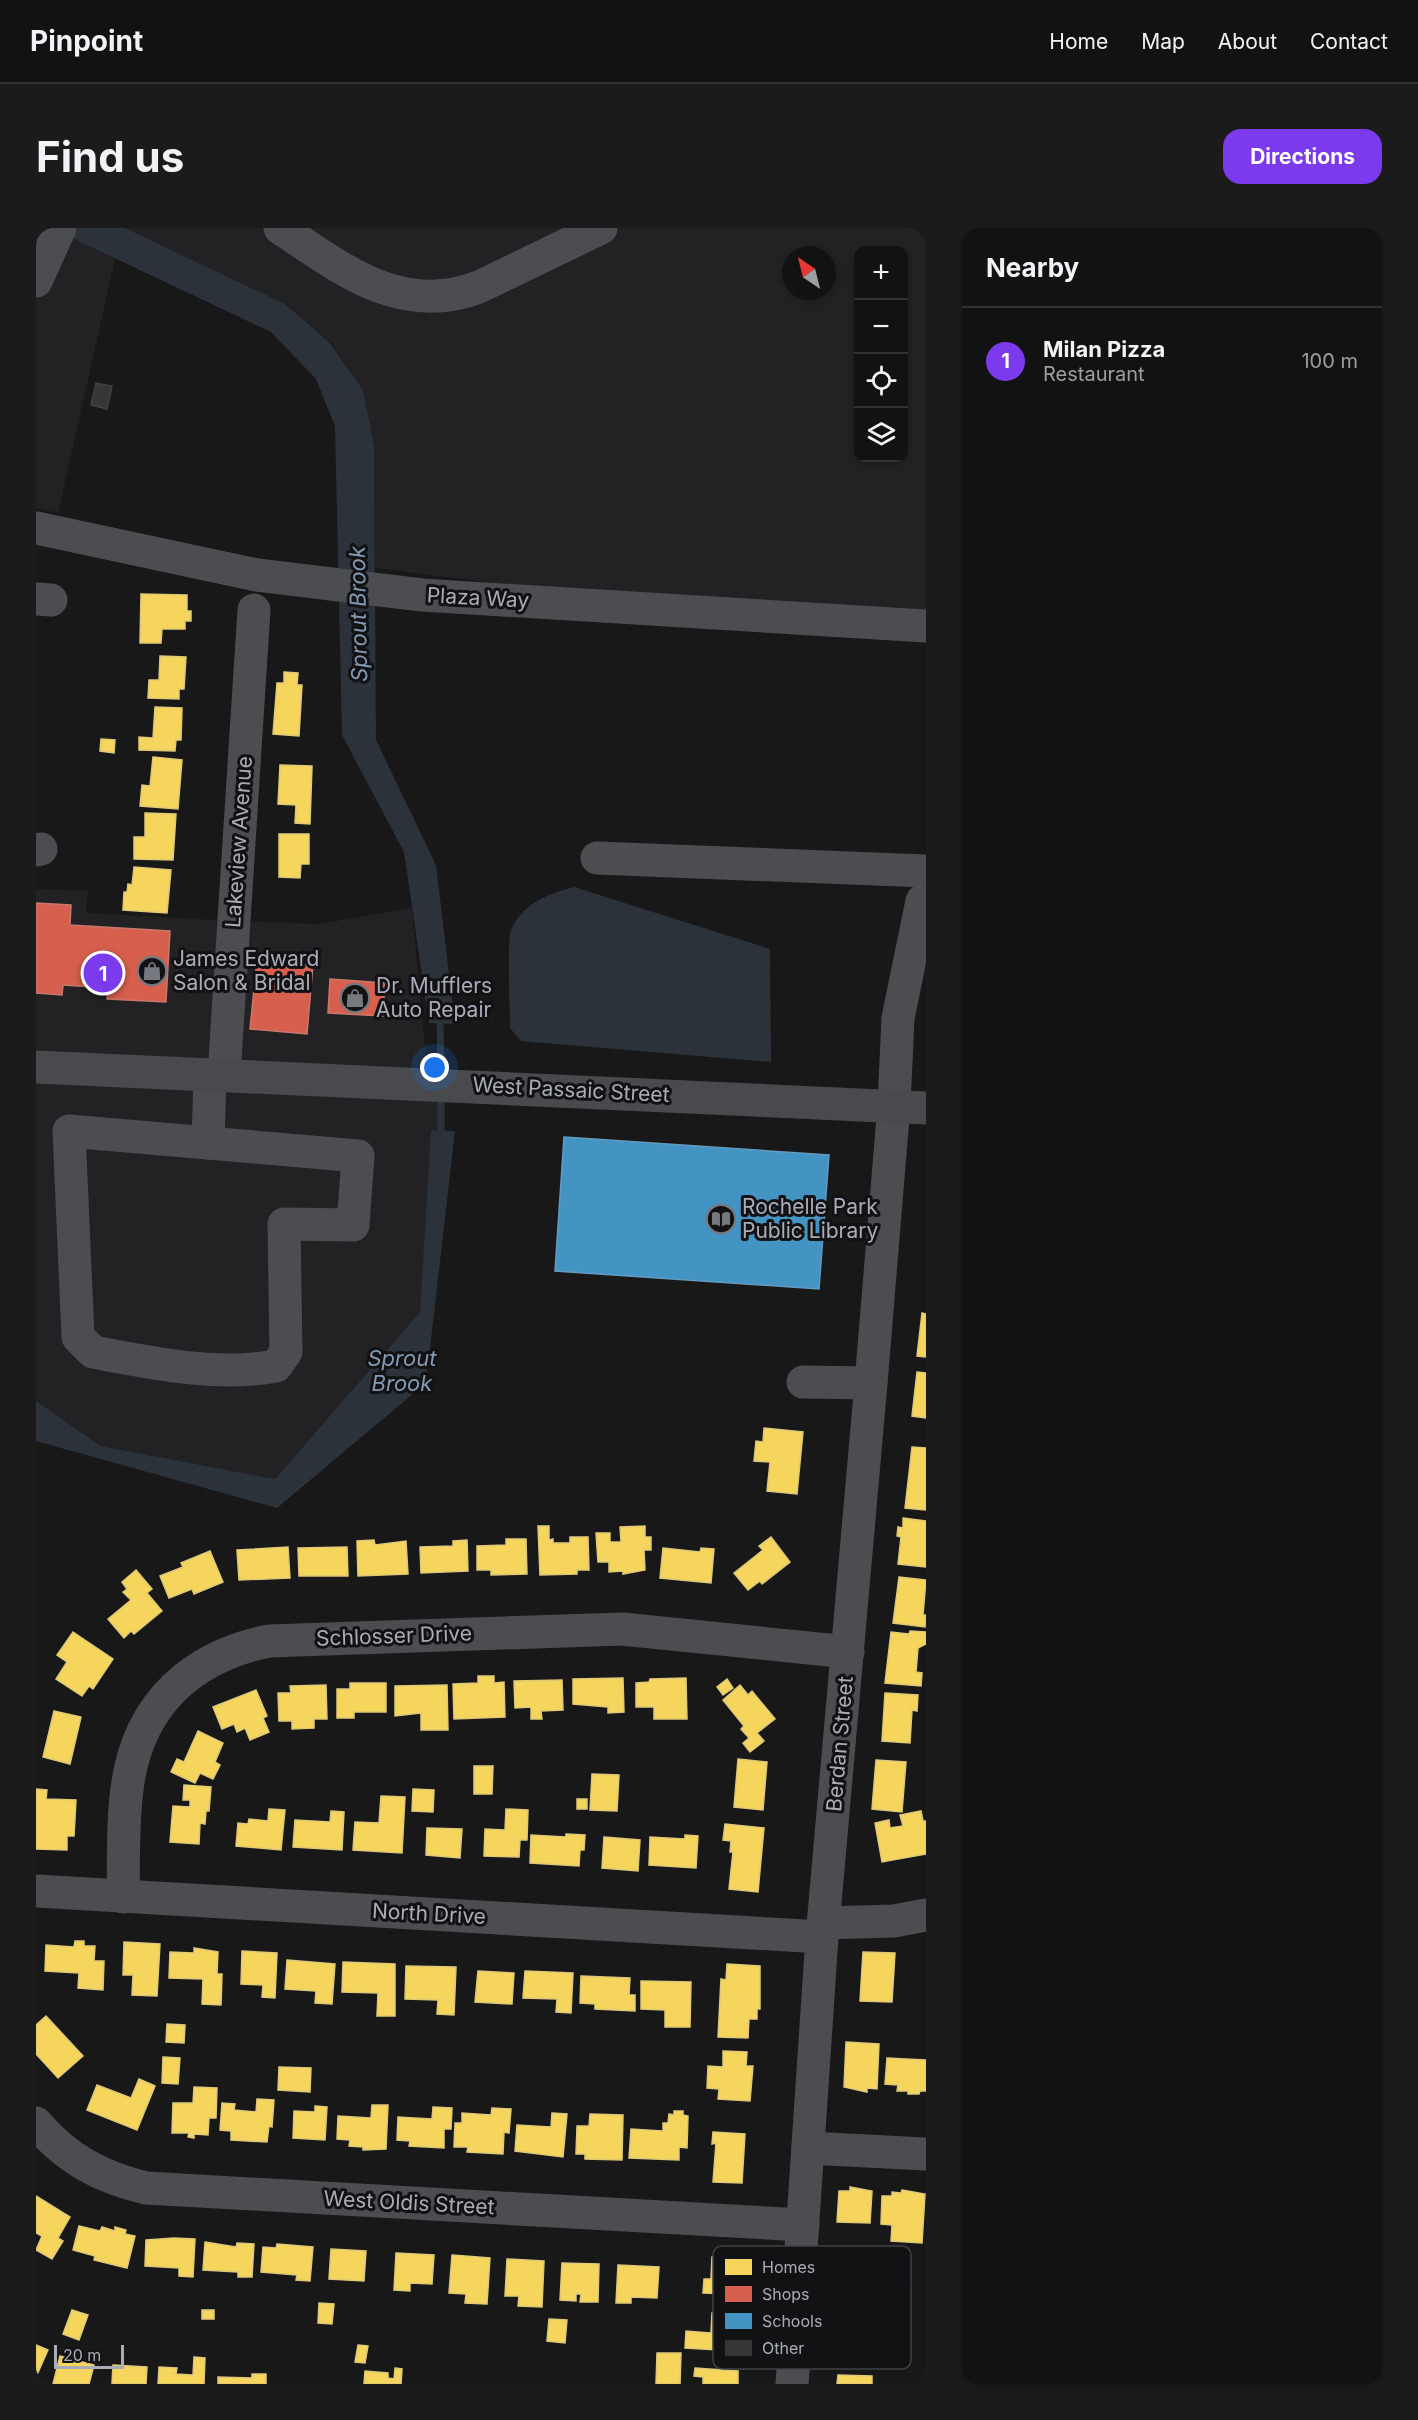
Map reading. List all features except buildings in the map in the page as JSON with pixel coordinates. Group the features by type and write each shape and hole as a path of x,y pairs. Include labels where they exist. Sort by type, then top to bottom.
{"main road":[{"name":"West Passaic Street","path":"36,1067 926,1108"}],"street":[{"path":"280,228 339,267 369,283 405,295 430,298 464,293 479,287 601,228"},
{"path":"36,281 56,237"},
{"name":"Plaza Way","path":"36,528 286,579 395,592 926,626"},
{"name":"Lakeview Avenue","path":"208,1143 217,1075 254,610"},
{"path":"597,858 925,886"},
{"name":"Berdan Street","path":"802,2246 822,1930 871,1383 894,1105 898,1018 925,886"},
{"path":"69,1131 208,1143 358,1156 353,1225 284,1224 286,1352 276,1366 247,1371 172,1366 93,1352 78,1337 69,1131"},
{"path":"803,1382 871,1383"},
{"name":"Schlosser Drive","path":"123,1897 127,1784 134,1753 144,1727 161,1701 183,1679 210,1659 242,1646 269,1641 622,1629 848,1652"},
{"name":"North Drive","path":"36,1891 822,1930 926,1915"},
{"name":"West Oldis Street","path":"36,2123 54,2144 85,2167 114,2181 146,2188 803,2225"},
{"path":"808,2148 926,2154"},
{"name":"Berdan Street","path":"792,2384 793,2369"}],"shaded area":[{"path":"36,228 122,228 58,513 36,508"},
{"path":"125,228 926,228 926,611 519,586 375,568 374,445 363,391 330,342 285,304"},
{"path":"36,889 88,891 86,913 234,921 319,924 412,908 428,1083 441,1084 441,1130 420,1312 275,1479 101,1446 36,1401"}],"water":[{"path":"51,228 125,228 285,304 329,342 363,390 374,445 376,740 436,865 455,1024 429,1023 404,852 342,735 335,426 316,379 271,332"},
{"path":"574,887 770,949 771,1062 521,1041 510,1028 511,930 529,906 555,893"},
{"name":"Sprout Brook","path":"431,1130 455,1131 426,1383 277,1508 36,1441 36,1401 101,1446 275,1479 420,1312"}],"waterway":[{"name":"Sprout Brook","path":"440,1016 441,1077"},
{"name":"Sprout Brook","path":"441,1094 441,1130"}],"place":[{"name":"James Edward Salon & Bridal","path":"152,971"},
{"name":"Milan Pizza","path":"103,973"},
{"name":"Dr. Mufflers Auto Repair","path":"355,998"},
{"name":"Rochelle Park Public Library","path":"721,1219"}]}
